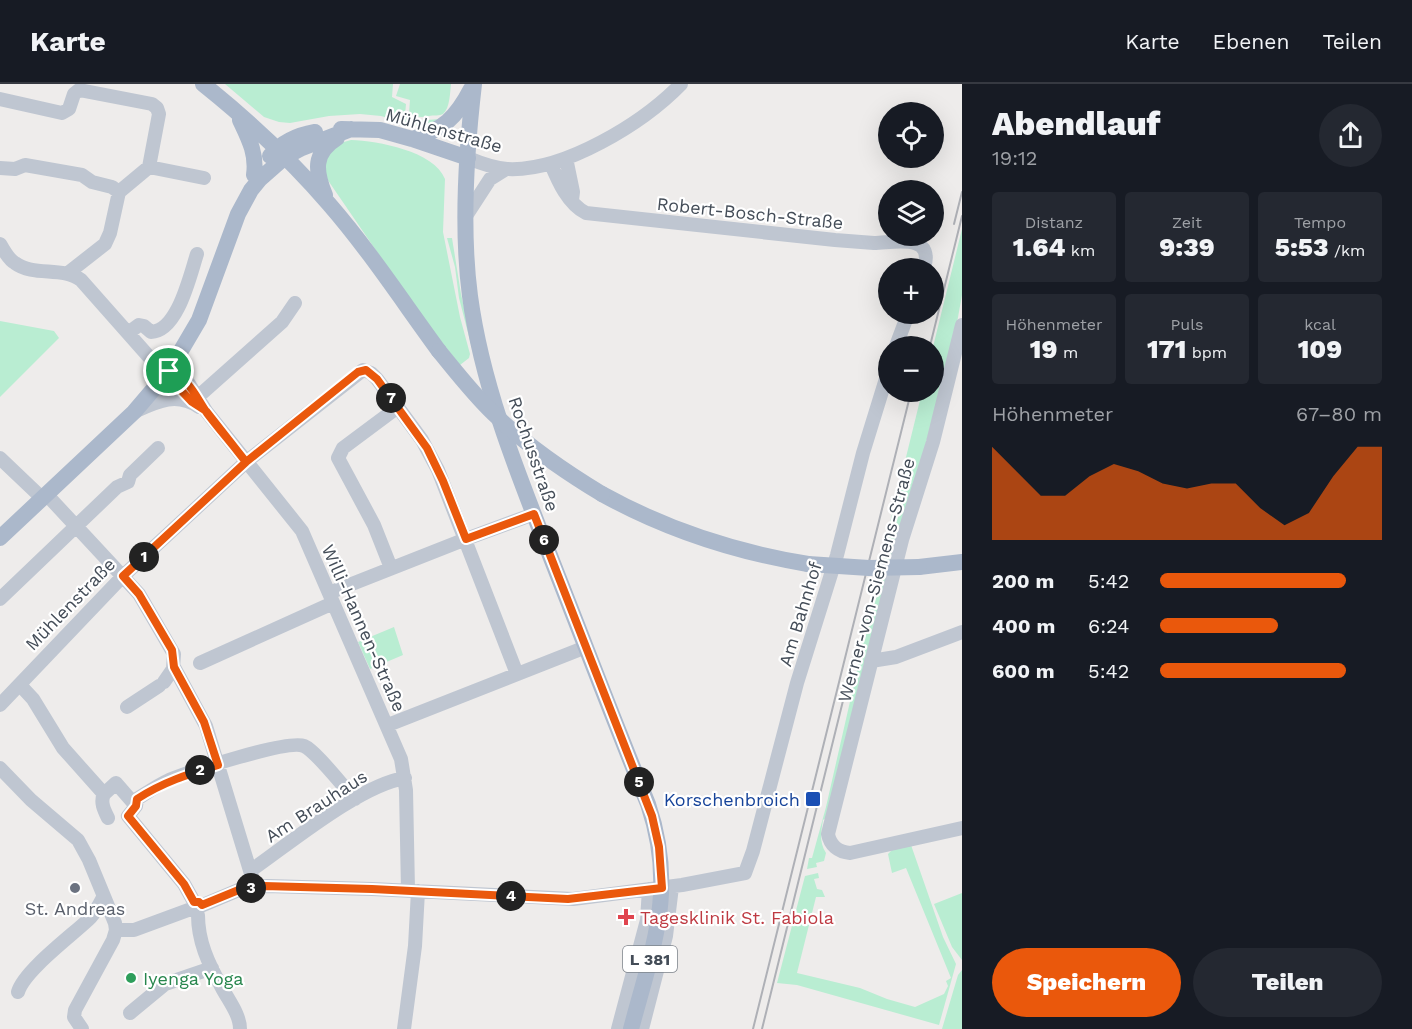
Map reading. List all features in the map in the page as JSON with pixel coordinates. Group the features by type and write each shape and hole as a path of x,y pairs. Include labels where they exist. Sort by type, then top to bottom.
{"main road":[{"path":"203,84 236,111 328,203 471,390 511,430 602,494 656,522 749,553 808,564 870,568 919,567 962,562"},
{"path":"412,139 432,133 445,125 461,107 473,84"},
{"name":"L 381","path":"468,158 473,84"},
{"path":"0,538 134,412 169,371 199,320 254,176 256,160 253,147 236,111"},
{"path":"328,203 319,178 319,159 328,144 351,129"},
{"name":"Mühlenstraße","path":"280,153 289,141 311,133 351,129 380,130 468,158"},
{"path":"254,176 280,153"},
{"path":"241,208 280,153"},
{"name":"Rochusstraße","path":"468,158 466,216 469,284 477,334 501,422 534,514 652,816 659,847 661,888"},
{"name":"L 381","path":"631,1029 659,923 661,888"}],"street":[{"name":"Mühlenstraße","path":"468,158 506,169 551,164 637,121 681,84"},
{"path":"0,99 62,113 69,109 73,95 80,90 152,104 158,108 159,114 149,167 119,192 107,242 68,273 5,262 0,243"},
{"path":"566,158 573,192 572,200"},
{"name":"Robert-Bosch-Straße","path":"551,164 558,181 572,200 581,210 592,214 845,241 875,243 906,240 917,244 925,254 925,258"},
{"path":"0,168 15,169 26,165 82,175 92,182 112,187 119,192"},
{"path":"149,167 204,178"},
{"path":"466,216 490,179 506,169"},
{"path":"128,333 139,325 151,332 156,331 174,316 197,254"},
{"name":"Willi-Hannen-Straße","path":"68,273 84,283 150,358 169,371 175,383 206,411 302,531 388,725 401,759 405,778 415,946 404,1029"},
{"path":"134,412 168,399 195,400 282,322 296,303"},
{"name":"Werner-von-Siemens-Straße","path":"962,325 933,442 906,523 829,829 829,837 831,843 841,851 850,853 962,828"},
{"name":"Mühlenstraße","path":"0,705 123,576 246,462 363,370 373,375 398,407"},
{"name":"Am Bahnhof","path":"661,888 741,875 748,867 797,683 834,564 879,402"},
{"path":"392,568 374,525 338,458 343,448 398,407 430,454 443,481 517,674"},
{"path":"0,599 76,525 117,488 128,482 130,474 158,448"},
{"path":"0,458 76,525 139,594 172,650 186,668 214,750 255,887"},
{"path":"127,707 170,676 392,568 534,514"},
{"path":"871,661 896,657 962,632"},
{"path":"388,725 586,647"},
{"path":"20,684 33,699 63,748 104,794"},
{"path":"240,1029 238,1016 200,941 196,908 184,884 128,816 136,806 137,799 155,787 175,778 285,745 302,745 310,750 355,799"},
{"path":"0,768 31,800 75,836 86,854 115,923 116,930 111,945 75,1010 74,1017 82,1029"},
{"name":"Am Brauhaus","path":"250,871 355,799 392,780 405,778"},
{"path":"108,818 102,798 116,783 136,806"},
{"path":"116,930 134,930 237,891 255,887 413,891 568,899 661,888"},
{"path":"618,1029 648,914 661,888"},
{"path":"642,1029 666,936 661,888"},
{"path":"18,992 23,982 44,960 90,919 104,896"},
{"path":"130,1013 165,984 212,968"}],"green space":[{"path":"225,84 393,84 392,97 406,104 405,115 417,120 438,119 424,128 381,116 360,114 329,116 290,123 279,122 264,117"},
{"path":"400,84 451,84 447,108 442,115 423,117 409,113 410,100 396,96"},
{"path":"351,140 404,149 429,161 439,169 445,179 443,232 470,354 469,358 460,365 421,316 325,176 326,154 337,144"},
{"path":"962,229 962,295 944,375 944,336 936,336 939,324 944,324 944,302"},
{"path":"447,238 452,238 461,294 481,383 459,298 455,267"},
{"path":"0,321 54,331 59,338 0,397"},
{"path":"920,402 937,402 826,818 823,820 821,837 826,853 824,861 816,863 817,867 807,869 826,807 859,662 856,661"},
{"path":"394,627 403,655 370,669 358,642"},
{"path":"911,845 943,937 956,964 939,1025 797,985 777,983 805,876 818,873 819,878 814,879 817,889 822,890 825,897 816,897 797,973 860,988 915,1007 944,994 948,986 946,981 951,978 906,868 892,873 888,854 892,850"},
{"path":"962,893 962,960 952,947 934,904"},
{"path":"962,970 962,1029 942,1029 958,975"}],"railway":[{"path":"954,224 962,192"},
{"path":"932,336 962,216"},
{"path":"753,1029 909,402"},
{"path":"762,1029 857,644"}],"place":[{"name":"Korschenbroich","path":"813,799"},
{"name":"St. Andreas","path":"75,888"},
{"name":"Tagesklinik St. Fabiola","path":"626,917"},
{"name":"Iyenga Yoga","path":"131,978"}],"route":[{"path":"169,371 177,386 192,402 206,411 246,462 123,576 139,594 172,650 174,667 204,722 218,765 180,776 155,787 137,799 136,806 128,816 184,884 194,902 202,905 241,889 264,886 568,899 662,888 659,847 652,816 534,514 466,539 427,448 377,379 366,370 358,372 246,462 206,411 189,384 182,377 169,371"}]}
